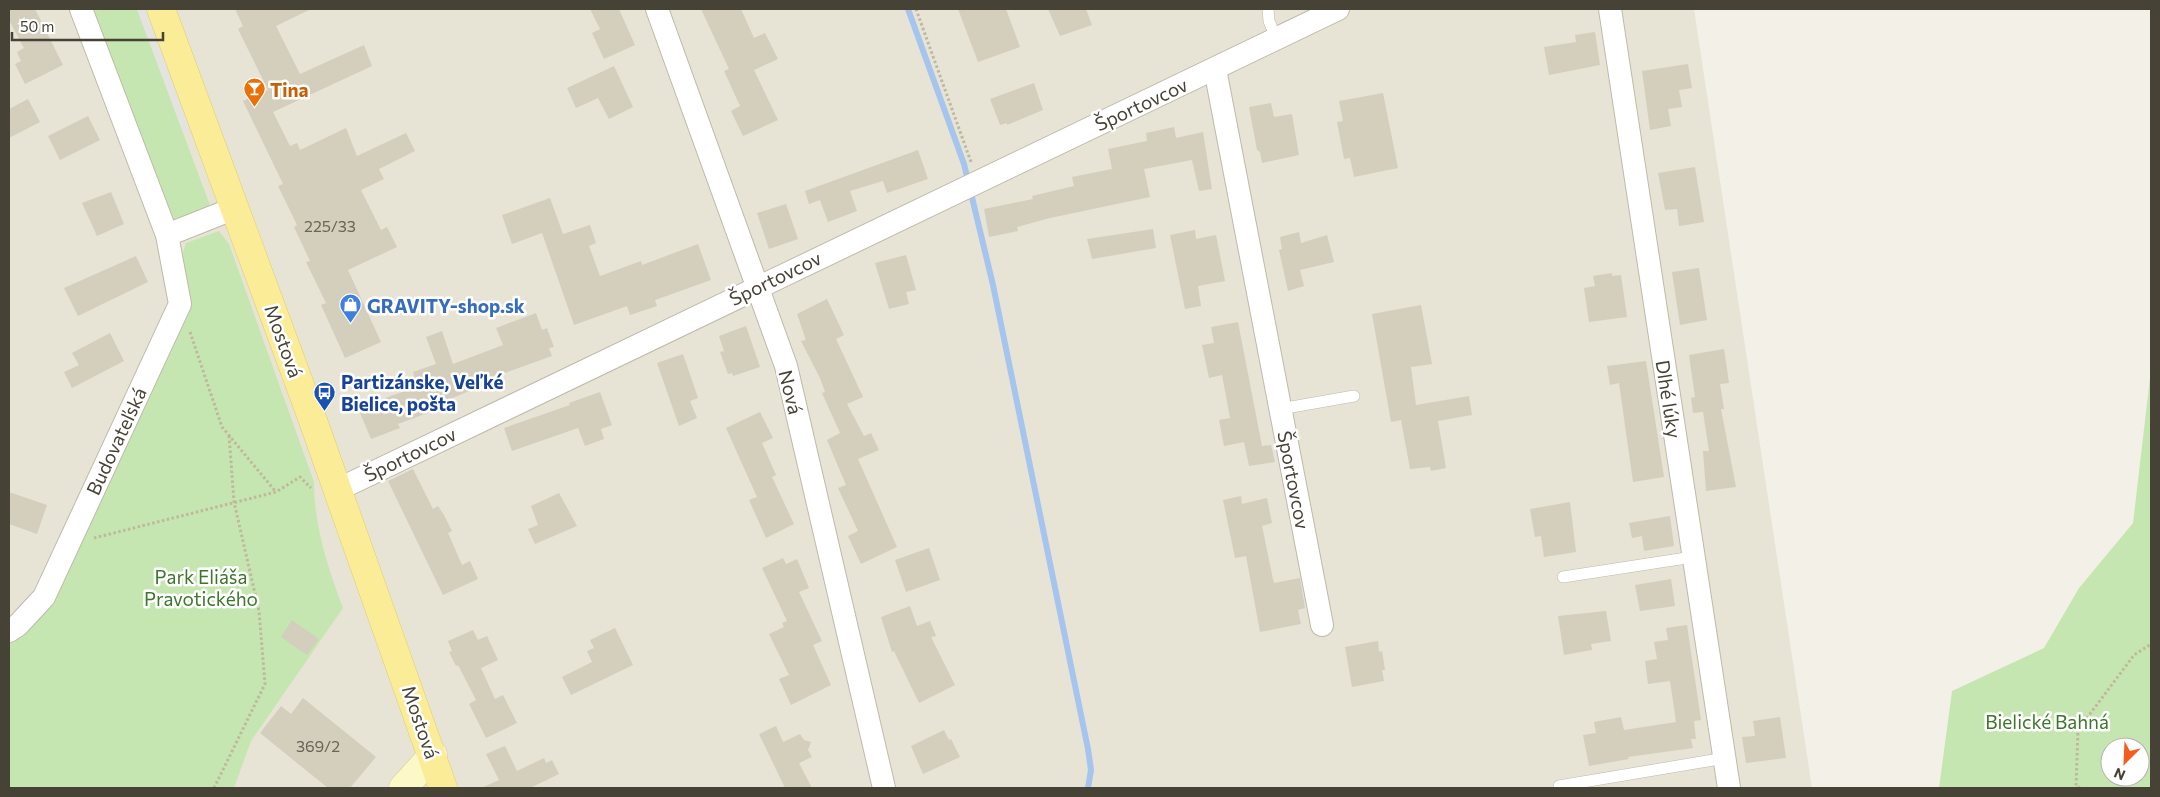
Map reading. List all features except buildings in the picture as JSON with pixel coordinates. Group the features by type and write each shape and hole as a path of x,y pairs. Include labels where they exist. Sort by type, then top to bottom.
{"main road":[{"name":"Mostová","path":"161,9 236,208 326,491 433,755 444,788"},
{"path":"403,788 433,755"}],"street":[{"path":"81,9 167,235 180,304"},
{"name":"Nová","path":"657,9 786,366 884,788"},
{"name":"Športovcov","path":"326,491 1338,9"},
{"name":"Dlhé lúky","path":"1610,9 1729,788"},
{"name":"Športovcov","path":"1214,69 1322,625"},
{"path":"167,235 236,208"},
{"name":"Budovateľská","path":"9,631 18,625 44,597 180,304"}],"lane":[{"path":"1268,9 1269,21 1276,38"},
{"path":"1280,410 1354,396"},
{"path":"1563,577 1693,557"},
{"path":"1559,786 1724,758"}],"path":[{"path":"916,9 971,185"},
{"path":"180,304 222,427 276,492"},
{"path":"214,788 265,684 259,610 234,502 229,435"},
{"path":"68,544 276,492 300,477 326,491"},
{"path":"2080,788 2076,786 2078,730 2134,655 2151,644"}],"shaded area":[{"path":"9,9 1694,9 1812,788 9,788"},
{"path":"137,9 147,9 191,129 183,132"}],"green space":[{"path":"90,9 137,9 211,208 172,226"},
{"name":"Park Eliáša Pravotického","path":"219,231 229,244 314,482 319,531 327,562 343,608 251,741 234,788 9,788 9,643 53,605 190,307 177,270 186,243"},
{"name":"Bielické Bahná","path":"2151,369 2151,788 1939,788 1952,691 2044,648 2079,588 2133,523"}],"waterway":[{"path":"908,9 964,164 993,285 1088,749 1091,770 1088,788"}],"place":[{"name":"Tina","path":"254,108"},
{"name":"GRAVITY-shop.sk","path":"351,324"},
{"name":"Partizánske, Veľké Bielice, pošta","path":"325,411"}]}
